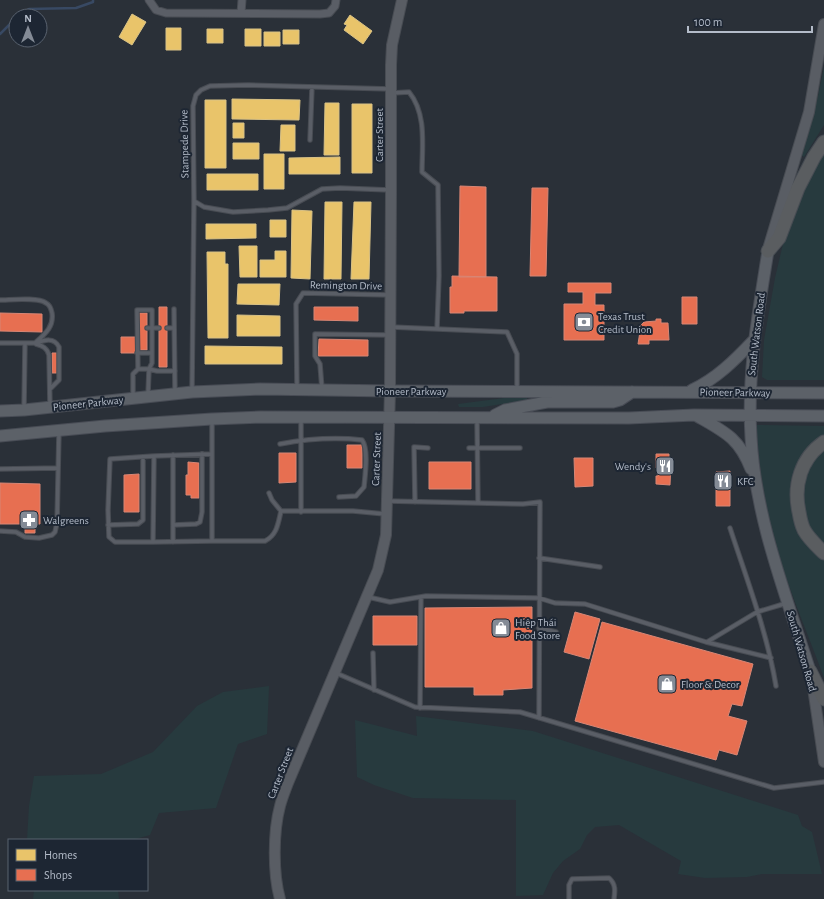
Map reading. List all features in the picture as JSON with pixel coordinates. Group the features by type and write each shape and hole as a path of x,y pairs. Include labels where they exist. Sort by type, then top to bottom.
{"highway":[{"path":"768,251 779,238 798,188 814,157 824,142"},
{"path":"824,442 811,454 801,469 796,490 797,504 804,530 824,553"},
{"path":"810,671 824,700"}],"main road":[{"name":"South Watson Road","path":"768,251 753,341 750,392 751,438 756,480 765,532 810,671"},
{"path":"689,392 719,374 753,341"},
{"name":"Pioneer Parkway","path":"0,411 24,410 192,392 260,389 824,393"},
{"path":"493,417 505,410 547,402 613,402 620,400 632,392"},
{"path":"694,415 728,434 737,443 756,480"},
{"path":"0,436 212,418 629,418 694,415 824,416"}],"street":[{"path":"149,0 156,10 166,13 320,14 329,13 336,3"},
{"path":"241,14 242,0"},
{"name":"Carter Street","path":"280,899 275,867 277,827 280,807 288,783 378,570 386,535 390,391 392,45 402,0"},
{"name":"South Watson Road","path":"768,251 809,112 824,24"},
{"name":"South Watson Road","path":"810,671 824,762"}],"lane":[{"name":"Stampede Drive","path":"192,392 194,201 193,106 196,95 201,90 210,86 248,85 409,92 415,99 422,123 422,172 438,185 439,276 437,329"},
{"path":"310,140 312,87"},
{"path":"194,201 204,207 233,212 288,208 322,189 340,188 391,190"},
{"name":"Remington Drive","path":"297,389 296,304 303,294 390,295"},
{"path":"0,300 36,300 45,302 51,308 53,320 49,330 35,343"},
{"path":"174,309 175,394"},
{"path":"138,369 137,310 152,310 152,363 149,369 148,396"},
{"path":"147,328 159,328"},
{"path":"167,328 174,328"},
{"path":"322,390 320,364 315,356 315,334 437,329 507,332 517,354 517,391"},
{"path":"0,343 35,343 52,340 57,343 59,347 59,380 50,389"},
{"path":"24,410 25,343"},
{"path":"35,343 48,350 50,407"},
{"path":"137,353 152,353"},
{"path":"133,398 133,374 138,369 175,371"},
{"path":"301,417 301,512"},
{"path":"477,417 478,503"},
{"path":"212,418 212,541"},
{"path":"0,531 16,532 25,537 39,538 52,535 55,532 57,523 59,431"},
{"path":"280,444 301,440 362,440 364,443 366,456 364,487 356,496 339,497"},
{"path":"415,502 414,448 428,448"},
{"path":"469,448 520,448"},
{"path":"173,525 196,524 200,522 202,512 202,454"},
{"path":"211,454 110,459 109,537 115,542 265,541 272,538 281,511"},
{"path":"173,455 173,542"},
{"path":"153,542 154,456"},
{"path":"108,525 138,524 143,520 143,457"},
{"path":"0,469 58,468"},
{"path":"269,493 272,500 281,511 353,511 386,514"},
{"path":"387,501 528,504 540,502 539,718"},
{"path":"730,528 771,658 776,686"},
{"path":"539,558 600,567"},
{"path":"367,596 390,602 426,596 539,598 555,603 585,604 706,642 771,658"},
{"path":"420,708 421,597"},
{"path":"706,642 757,612 788,603"},
{"path":"539,628 556,632"},
{"path":"374,653 374,690"},
{"path":"335,672 414,708 520,712 774,788 824,782"},
{"path":"569,899 569,884 572,879 609,878 615,886 614,899"}],"green space":[{"path":"824,67 824,125 804,157 801,155 818,96"},
{"path":"824,150 824,380 767,380 762,377 764,340 775,278 786,231 804,185"},
{"path":"527,397 527,400 483,407 459,407 458,404 504,398"},
{"path":"756,425 824,426 824,435 814,442 792,483 791,498 792,512 796,522 824,555 824,678 792,594 775,543 762,484"},
{"path":"824,446 824,545 817,539 804,519 802,478"},
{"path":"269,686 267,734 238,744 216,808 159,813 150,835 136,839 27,839 29,806 34,776 101,774 153,752 197,706 223,692"},
{"path":"416,716 533,731 798,815 802,826 812,832 822,874 762,874 747,877 705,878 678,874 681,861 619,825 595,827 587,835 580,849 563,861 553,873 543,895 516,896 516,800 413,798 374,785 357,777 355,720 417,736"},
{"path":"34,891 118,891 119,899 33,899"}],"building: Homes":[{"path":"132,14 146,22 132,45 119,37"},
{"path":"350,15 372,31 363,44 344,30 347,25 344,24"},
{"path":"166,28 181,28 181,50 166,50"},
{"path":"207,29 223,29 223,43 207,43"},
{"path":"245,29 261,29 261,46 245,46"},
{"path":"283,30 299,30 299,44 283,44"},
{"path":"264,32 280,32 280,46 264,46"},
{"path":"232,99 300,100 299,120 232,119"},
{"path":"205,100 226,100 226,168 205,168"},
{"path":"325,103 339,103 339,155 324,155"},
{"path":"352,104 372,104 372,173 352,173"},
{"path":"233,123 244,123 244,138 233,138"},
{"path":"281,125 295,125 295,151 280,151"},
{"path":"233,143 259,143 259,159 233,159"},
{"path":"264,154 284,154 284,189 264,189"},
{"path":"340,157 340,174 289,174 289,158"},
{"path":"207,174 258,174 258,190 207,190"},
{"path":"325,202 342,202 341,279 324,279"},
{"path":"354,202 371,202 369,279 351,279"},
{"path":"292,210 312,211 310,279 291,278"},
{"path":"270,220 286,220 286,237 270,237"},
{"path":"206,224 256,224 256,238 206,239"},
{"path":"239,246 257,246 257,277 240,277"},
{"path":"275,251 286,251 286,277 260,277 260,260 275,260"},
{"path":"207,252 225,252 225,264 228,264 228,338 208,338"},
{"path":"238,284 280,284 279,305 237,304"},
{"path":"237,315 280,316 280,336 237,336"},
{"path":"205,346 282,347 282,364 205,364"}],"building: Shops":[{"path":"460,186 486,187 486,277 459,277"},
{"path":"532,188 548,188 546,276 530,276"},
{"path":"452,276 497,277 497,311 464,311 464,313 450,313 450,287 452,287"},
{"name":"Texas Trust Credit Union","path":"568,283 611,283 611,293 595,293 595,305 604,305 604,340 564,340 564,304 583,304 583,292 568,292"},
{"path":"682,297 697,297 697,324 682,324"},
{"path":"159,307 167,307 167,367 159,367"},
{"path":"314,307 358,307 358,321 314,320"},
{"path":"0,313 42,314 42,332 0,331"},
{"path":"139,313 147,313 147,350 139,350"},
{"path":"656,319 661,319 661,323 668,323 669,340 649,340 649,344 638,344 641,325 644,322 656,321"},
{"path":"121,337 136,337 136,353 121,353"},
{"path":"319,339 368,340 368,356 318,356"},
{"path":"52,353 57,353 57,373 52,373"},
{"path":"347,445 362,445 362,468 347,468"},
{"path":"279,453 296,453 296,482 279,483"},
{"path":"656,454 669,454 669,462 671,462 670,485 656,484 658,468 656,468"},
{"path":"574,458 593,458 593,486 575,487"},
{"path":"188,462 199,463 199,498 191,498 191,495 186,495 186,475 188,475"},
{"path":"429,462 471,462 471,489 429,489"},
{"path":"730,471 730,506 716,506 716,472"},
{"path":"139,474 139,512 124,512 124,475"},
{"name":"Walgreens","path":"0,483 40,484 40,524 35,524 35,533 25,533 25,524 0,524"},
{"path":"532,607 532,688 503,690 503,695 474,695 474,687 425,687 425,608"},
{"path":"575,612 600,619 589,659 564,652"},
{"path":"373,616 417,616 417,645 373,645"},
{"name":"Floor & Decor","path":"602,622 753,664 742,706 732,704 728,716 747,721 737,755 719,750 716,760 575,721"}],"waterway":[{"path":"48,9 76,8 93,2 93,0"},
{"path":"0,34 8,26"}],"place":[{"name":"Texas Trust Credit Union","path":"584,322"},
{"name":"Wendy's","path":"665,466"},
{"name":"KFC","path":"723,481"},
{"name":"Walgreens","path":"29,520"},
{"name":"Hiệp Thái Food Store","path":"501,628"},
{"name":"Floor & Decor","path":"667,684"}]}
